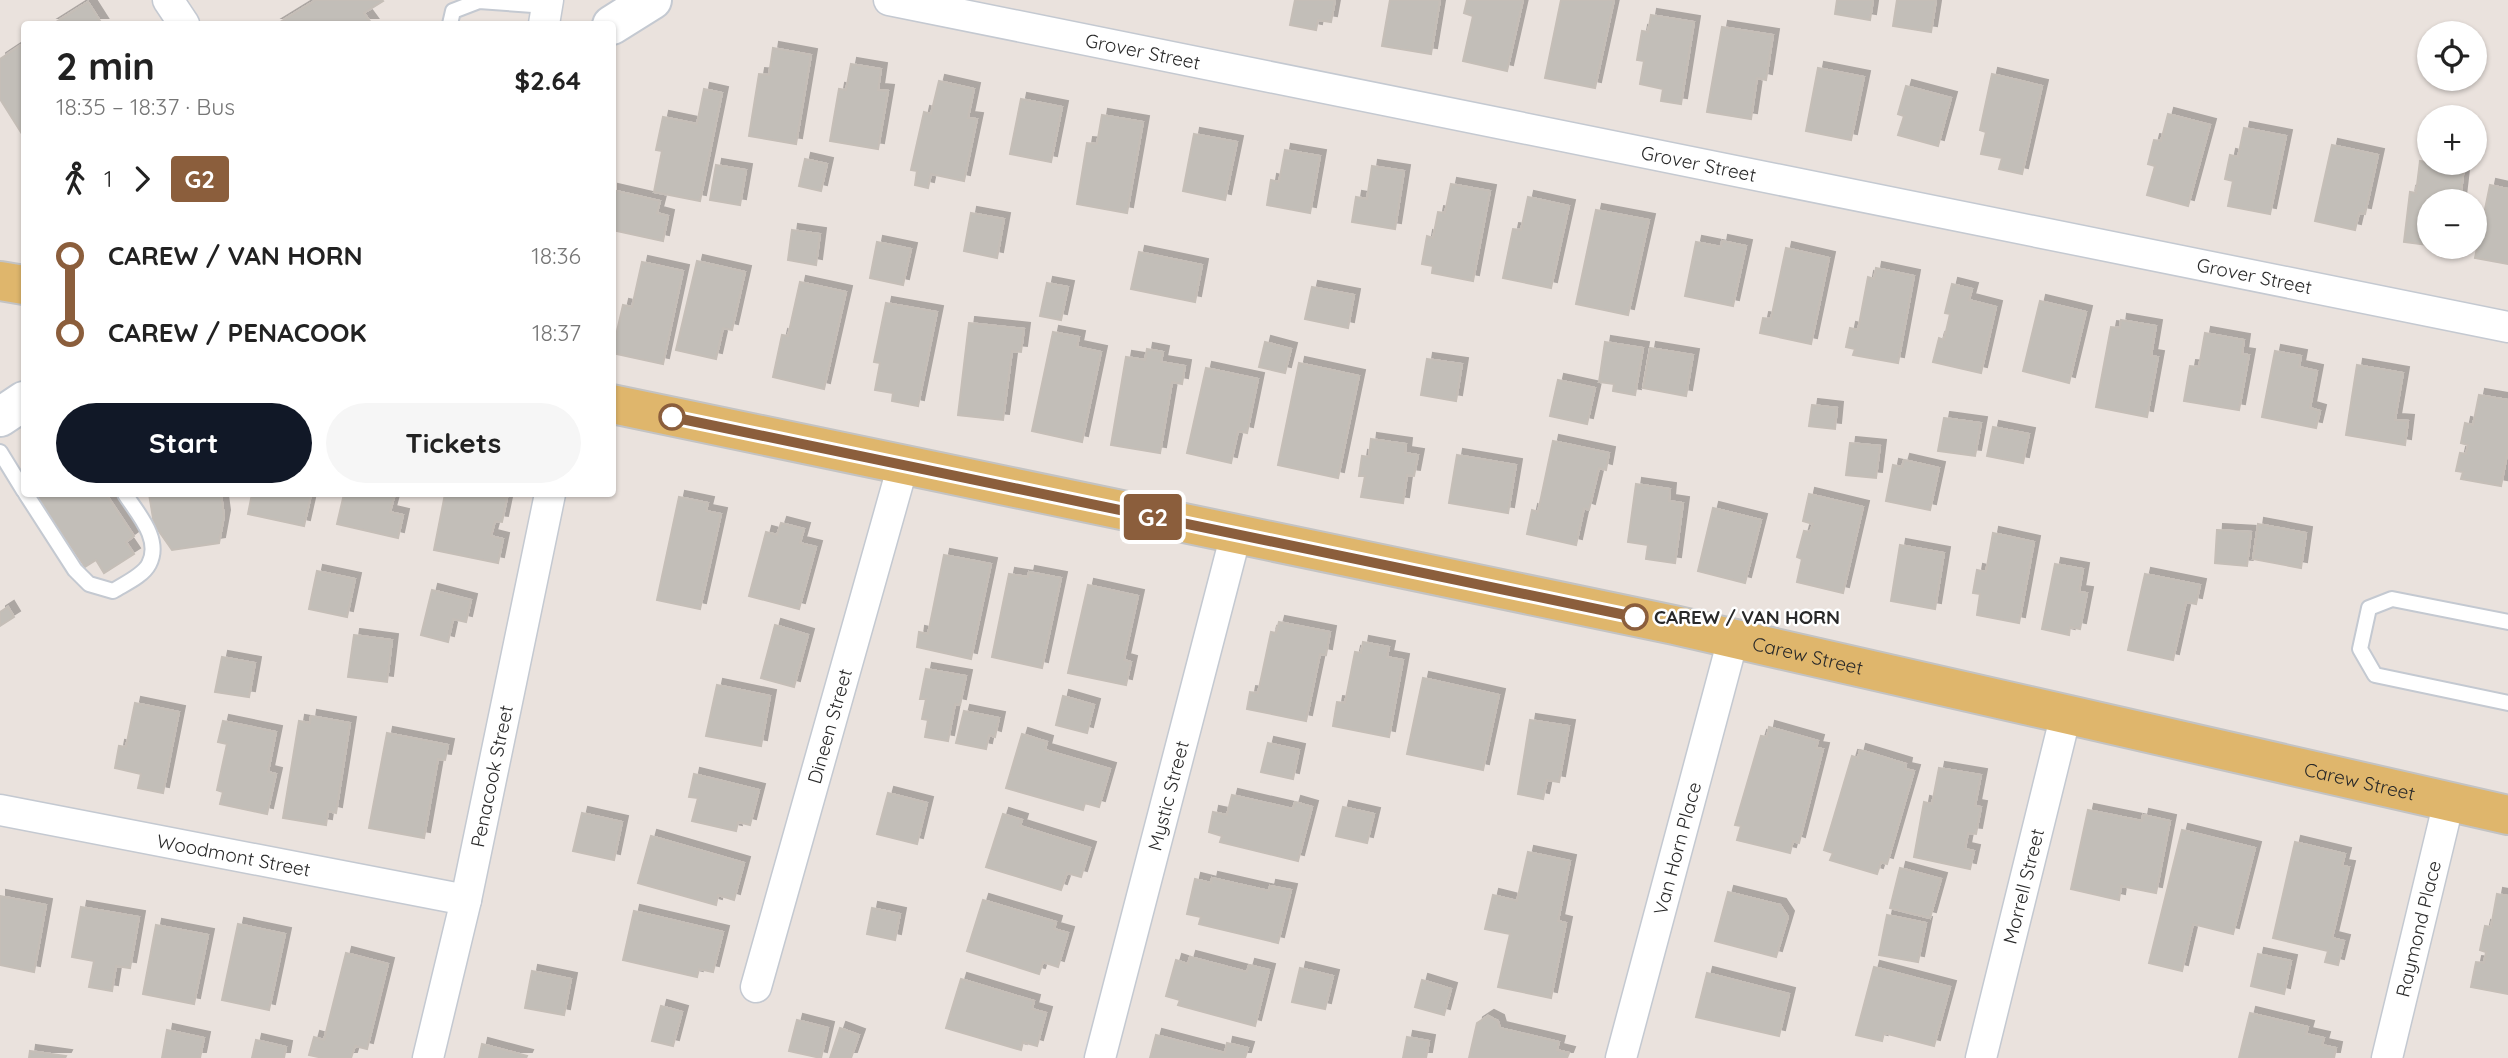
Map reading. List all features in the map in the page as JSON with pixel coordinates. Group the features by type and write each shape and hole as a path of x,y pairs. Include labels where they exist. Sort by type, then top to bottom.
{"main road":[{"path":"616,22 652,0"},
{"path":"0,281 21,284"},
{"path":"0,417 21,403"},
{"name":"Carew Street","path":"616,405 1733,639 2508,815"}],"street":[{"path":"168,0 182,21"},
{"name":"Grover Street","path":"889,0 2508,327"},
{"name":"Dineen Street","path":"756,988 903,465"},
{"name":"Penacook Street","path":"428,1058 466,900 549,497"},
{"name":"Mystic Street","path":"1100,1058 1236,534"},
{"name":"Van Horn Place","path":"1621,1058 1733,639"},
{"name":"Morrell Street","path":"1981,1058 2066,715"},
{"name":"Raymond Place","path":"2387,1058 2449,801"},
{"name":"Woodmont Street","path":"0,810 466,900"}],"lane":[{"path":"451,21 453,11 479,1 546,10"},
{"path":"0,452 21,486"},
{"path":"28,497 75,570 89,584 113,591 134,578 149,564 153,542 127,497"},
{"path":"2508,621 2392,599 2369,608 2360,649 2375,675 2508,703"}],"building":[{"path":"316,0 383,1 364,13 370,21 282,21"},
{"path":"1295,0 1335,0 1331,22 1318,20 1316,30 1290,25"},
{"path":"1390,0 1440,0 1431,54 1382,46"},
{"path":"1467,0 1523,0 1507,71 1463,61 1473,16 1464,13"},
{"path":"1561,0 1614,0 1595,88 1545,78"},
{"path":"1837,0 1873,0 1870,20 1835,14"},
{"path":"1897,0 1936,0 1931,32 1893,26"},
{"path":"88,2 100,21 58,21"},
{"path":"1651,15 1694,22 1681,104 1661,101 1663,89 1640,84 1644,61 1637,60 1642,31 1648,32"},
{"path":"1722,27 1773,35 1766,80 1757,78 1751,119 1707,112"},
{"path":"21,45 21,132 0,99 0,59"},
{"path":"773,48 811,55 796,144 749,136 759,74 769,75"},
{"path":"851,64 881,69 878,90 888,91 878,149 830,141 839,89 846,90"},
{"path":"1818,68 1864,77 1851,140 1806,131"},
{"path":"1992,74 2042,86 2022,174 1999,169 2002,158 1981,154 1986,132 1980,130"},
{"path":"939,81 974,89 968,118 977,119 964,181 931,174 928,188 915,185 917,171 911,170 924,112 931,114"},
{"path":"1906,86 1951,98 1938,146 1898,135 1904,116 1898,114"},
{"path":"704,89 722,93 700,201 654,192 662,151 656,150 663,117 697,124"},
{"path":"1021,99 1062,107 1051,162 1010,154"},
{"path":"2168,114 2210,125 2188,206 2147,195 2155,166 2148,164 2154,140 2161,141"},
{"path":"1102,115 1143,122 1127,213 1077,204 1087,143 1097,144"},
{"path":"2244,128 2286,136 2270,214 2228,206 2233,181 2225,179 2230,155 2238,157"},
{"path":"1194,134 1237,142 1225,200 1183,191"},
{"path":"2332,145 2378,155 2365,214 2359,213 2355,230 2315,221"},
{"path":"1285,150 1320,156 1310,213 1267,205 1271,180 1279,182"},
{"path":"805,159 827,164 821,191 799,186"},
{"path":"716,165 746,170 740,205 710,200"},
{"path":"1372,166 1404,171 1395,229 1352,222 1356,197 1367,199"},
{"path":"2418,175 2463,175 2461,189 2417,189 2417,244 2404,242 2410,192 2416,193"},
{"path":"1451,184 1490,191 1473,281 1432,273 1433,266 1422,264 1427,236 1433,238 1438,212 1445,213"},
{"path":"2490,185 2508,189 2508,264 2480,259 2487,259 2487,200"},
{"path":"616,191 660,201 657,213 668,216 663,241 616,231"},
{"path":"1528,197 1569,206 1551,288 1503,278 1513,229 1521,230"},
{"path":"1596,210 1649,220 1628,315 1576,304"},
{"path":"971,213 1004,219 997,258 964,251"},
{"path":"792,230 820,234 816,265 788,260"},
{"path":"1722,241 1746,246 1733,306 1685,296 1696,242 1721,247"},
{"path":"877,242 911,249 903,285 870,278"},
{"path":"1786,248 1829,258 1811,344 1760,333 1763,318 1771,319"},
{"path":"1139,252 1202,265 1195,302 1131,289"},
{"path":"697,261 745,272 732,330 723,328 716,359 676,350"},
{"path":"642,262 683,271 663,364 616,354 616,336 623,305 632,307"},
{"path":"1876,268 1914,276 1898,363 1853,355 1855,349 1846,347 1850,328 1858,330 1868,277 1874,279"},
{"path":"800,282 846,292 824,389 773,377 782,335 788,336"},
{"path":"1047,283 1068,287 1061,320 1040,316"},
{"path":"1952,284 1972,289 1969,300 1996,307 1981,373 1933,362 1939,338 1944,340 1950,314 1945,313"},
{"path":"1312,287 1354,295 1348,328 1305,319"},
{"path":"2040,301 2086,312 2069,383 2023,371"},
{"path":"886,303 937,312 918,406 892,401 893,393 875,390 880,363 874,362"},
{"path":"2121,320 2156,326 2151,356 2158,357 2147,417 2096,407 2111,327 2120,328"},
{"path":"969,323 1024,329 1021,352 1012,351 1003,420 958,415"},
{"path":"1053,332 1079,337 1077,347 1101,352 1082,442 1032,431"},
{"path":"2205,333 2244,340 2242,354 2249,355 2239,410 2184,401 2190,366 2199,367"},
{"path":"1265,342 1291,349 1285,373 1259,367"},
{"path":"1605,342 1643,348 1635,395 1613,391 1614,384 1599,382"},
{"path":"1650,348 1693,355 1686,396 1643,388"},
{"path":"1147,349 1163,352 1161,362 1185,366 1182,384 1172,382 1160,453 1111,445 1126,357 1145,360"},
{"path":"2275,351 2301,356 2299,367 2317,371 2310,408 2320,411 2316,428 2262,417"},
{"path":"1427,359 1462,364 1456,401 1421,395"},
{"path":"1299,363 1359,376 1338,478 1278,465"},
{"path":"2357,365 2403,373 2395,420 2408,421 2405,445 2346,435"},
{"path":"1206,368 1258,379 1247,433 1238,431 1231,463 1187,453"},
{"path":"1558,380 1595,388 1587,424 1550,416"},
{"path":"2479,395 2508,400 2508,449 2501,486 2461,479 2463,472 2456,471 2460,453 2466,454 2468,445 2461,443 2465,423 2473,425"},
{"path":"1812,405 1837,408 1835,429 1809,426"},
{"path":"1944,418 1981,423 1975,456 1938,451"},
{"path":"1993,427 2029,434 2023,463 1987,456"},
{"path":"1371,439 1406,444 1405,453 1418,455 1414,476 1407,475 1403,503 1361,497 1365,476 1359,476 1362,456 1369,457"},
{"path":"1553,441 1609,453 1606,470 1599,468 1589,510 1584,508 1576,545 1527,534 1532,510 1538,512"},
{"path":"1850,443 1880,446 1876,478 1846,475"},
{"path":"1457,455 1516,465 1508,513 1449,503"},
{"path":"1904,460 1939,468 1930,510 1886,501 1893,465 1902,467"},
{"path":"1636,484 1670,489 1669,501 1683,503 1675,563 1646,559 1648,545 1628,542"},
{"path":"1809,494 1863,507 1843,593 1797,582 1802,559 1797,557 1804,531 1810,532 1813,524 1803,521"},
{"path":"38,497 108,497 134,536 126,542 134,554 104,573 96,560 85,567"},
{"path":"150,497 221,497 224,516 219,543 172,550 154,524"},
{"path":"251,497 311,497 304,526 248,514"},
{"path":"343,497 394,497 390,512 403,515 398,538 337,524"},
{"path":"444,497 507,498 502,522 495,521 491,536 503,539 498,563 434,550"},
{"path":"679,497 708,503 706,511 721,514 700,609 657,600"},
{"path":"1713,508 1761,520 1745,583 1698,571"},
{"path":"781,523 804,529 800,543 816,547 799,609 749,596 766,532 777,535"},
{"path":"2258,524 2306,533 2301,568 2253,559"},
{"path":"2217,530 2251,532 2247,566 2215,563"},
{"path":"1993,533 2034,542 2019,623 1977,615 1980,594 1973,593 1977,570 1986,572"},
{"path":"1900,545 1944,553 1935,609 1891,601"},
{"path":"944,555 991,564 971,659 917,647 919,632 928,634"},
{"path":"2055,564 2083,569 2079,592 2087,593 2080,629 2070,627 2069,635 2042,629"},
{"path":"317,571 355,579 347,617 309,609"},
{"path":"1029,572 1061,578 1042,668 992,657 1009,574 1028,577"},
{"path":"2145,574 2200,585 2196,604 2186,602 2173,660 2128,650"},
{"path":"1088,585 1138,596 1124,660 1131,662 1126,685 1068,673"},
{"path":"432,590 471,600 466,622 453,619 448,642 421,635"},
{"path":"8,607 14,617 0,626 0,612"},
{"path":"1279,622 1330,632 1326,655 1320,654 1306,721 1247,709 1250,692 1258,693 1271,632 1276,633"},
{"path":"775,625 808,635 794,687 761,678"},
{"path":"354,635 392,640 387,682 348,677"},
{"path":"1363,642 1389,647 1387,657 1403,660 1389,737 1333,726 1337,702 1345,703 1355,652 1361,653"},
{"path":"222,657 255,663 249,697 215,692"},
{"path":"926,669 966,676 960,705 955,704 948,741 925,737 928,720 922,719 926,699 920,699"},
{"path":"1423,678 1499,695 1483,770 1407,754"},
{"path":"717,685 770,696 761,746 706,736"},
{"path":"1063,696 1094,705 1087,733 1056,725"},
{"path":"135,703 179,712 163,793 138,788 141,774 115,768 119,746 126,747"},
{"path":"964,711 999,718 995,737 989,735 986,749 956,743"},
{"path":"311,716 350,723 336,813 328,811 326,825 283,818 299,721 310,723"},
{"path":"1530,720 1569,726 1559,782 1547,780 1543,799 1518,794"},
{"path":"223,721 276,732 268,772 276,774 267,814 220,804 223,792 217,790 227,744 218,742"},
{"path":"1769,727 1818,741 1816,748 1823,749 1799,843 1793,841 1790,853 1737,840 1741,826 1735,825 1761,736 1767,737"},
{"path":"387,733 448,745 445,760 438,759 424,838 369,828"},
{"path":"1022,734 1047,742 1045,750 1110,769 1099,807 1085,803 1083,810 1006,788"},
{"path":"1268,743 1299,750 1293,779 1261,772"},
{"path":"1860,750 1906,764 1905,769 1914,771 1887,864 1881,862 1877,874 1830,860 1833,853 1824,850 1852,756 1858,758"},
{"path":"1939,768 1981,775 1975,806 1981,807 1976,834 1968,833 1965,849 1974,851 1970,869 1914,857 1924,802 1932,804"},
{"path":"694,774 759,790 750,825 738,822 736,831 692,821 698,798 689,797"},
{"path":"888,793 927,803 917,844 877,834"},
{"path":"1232,795 1293,809 1295,802 1312,807 1298,861 1220,842 1222,836 1209,832 1213,812 1227,815"},
{"path":"1343,807 1374,814 1367,843 1336,836"},
{"path":"2088,810 2142,821 2143,815 2170,821 2156,893 2121,886 2119,900 2071,889"},
{"path":"582,813 622,822 614,860 573,851"},
{"path":"1003,814 1022,820 1020,826 1090,848 1081,877 1067,873 1061,890 986,867"},
{"path":"2182,830 2255,848 2233,934 2193,924 2182,971 2149,963"},
{"path":"651,836 744,863 734,900 718,895 716,905 638,883"},
{"path":"2295,842 2345,854 2342,866 2349,867 2332,938 2344,941 2338,965 2325,962 2328,951 2273,938"},
{"path":"1528,852 1570,861 1558,921 1566,923 1551,998 1498,987 1510,934 1485,929 1493,895 1517,901"},
{"path":"1900,868 1941,879 1930,918 1890,908"},
{"path":"1212,878 1269,891 1270,886 1291,890 1278,943 1199,924 1201,917 1187,914 1195,879 1211,883"},
{"path":"1728,892 1780,905 1788,917 1776,957 1715,941"},
{"path":"2497,894 2508,896 2508,994 2471,987 2476,962 2484,963 2486,952 2480,950 2485,926 2491,927"},
{"path":"0,896 46,905 34,972 0,965"},
{"path":"983,900 1056,922 1054,929 1068,933 1058,967 1043,962 1039,974 967,951"},
{"path":"81,907 139,917 130,968 116,966 112,991 89,987 94,961 72,957"},
{"path":"872,908 900,914 895,940 867,934"},
{"path":"634,911 723,932 713,972 699,969 697,977 623,960"},
{"path":"1887,915 1926,923 1918,962 1879,955"},
{"path":"238,924 285,934 269,1010 222,1000"},
{"path":"156,925 208,935 194,1004 143,994"},
{"path":"346,953 388,964 367,1049 355,1046 351,1058 309,1055 314,1037 324,1040"},
{"path":"2258,954 2291,961 2284,994 2251,986"},
{"path":"1190,957 1247,972 1249,965 1269,970 1255,1026 1178,1005 1180,1000 1166,996 1176,960 1188,964"},
{"path":"1874,967 1950,987 1934,1046 1884,1033 1882,1041 1856,1035"},
{"path":"1300,968 1333,976 1325,1009 1292,1002"},
{"path":"532,971 571,979 564,1015 525,1008"},
{"path":"1707,973 1789,994 1779,1036 1696,1017"},
{"path":"961,979 1034,1001 1032,1009 1046,1013 1037,1046 1023,1042 1021,1050 946,1028"},
{"path":"1422,980 1451,989 1444,1015 1415,1007"},
{"path":"661,1006 682,1012 673,1046 652,1041"},
{"path":"2250,1013 2308,1027 2306,1034 2324,1038 2322,1045 2336,1048 2334,1058 2239,1058"},
{"path":"1488,1016 1498,1021 1500,1028 1559,1042 1557,1050 1569,1053 1567,1058 1469,1058 1477,1023"},
{"path":"797,1020 828,1028 821,1058 789,1051"},
{"path":"840,1028 859,1035 851,1058 830,1058"},
{"path":"167,1030 204,1038 200,1058 162,1058"},
{"path":"1156,1035 1225,1053 1227,1043 1248,1048 1245,1058 1150,1058"},
{"path":"1407,1037 1429,1041 1426,1058 1403,1058"},
{"path":"256,1040 286,1047 284,1058 252,1058"},
{"path":"482,1044 527,1056 479,1058"},
{"path":"30,1051 66,1056 29,1058"}],"bus line":[{"name":"G2","path":"672,417 1635,617"}],"place":[{"name":"CAREW / VAN HORN","path":"1635,617"}]}
